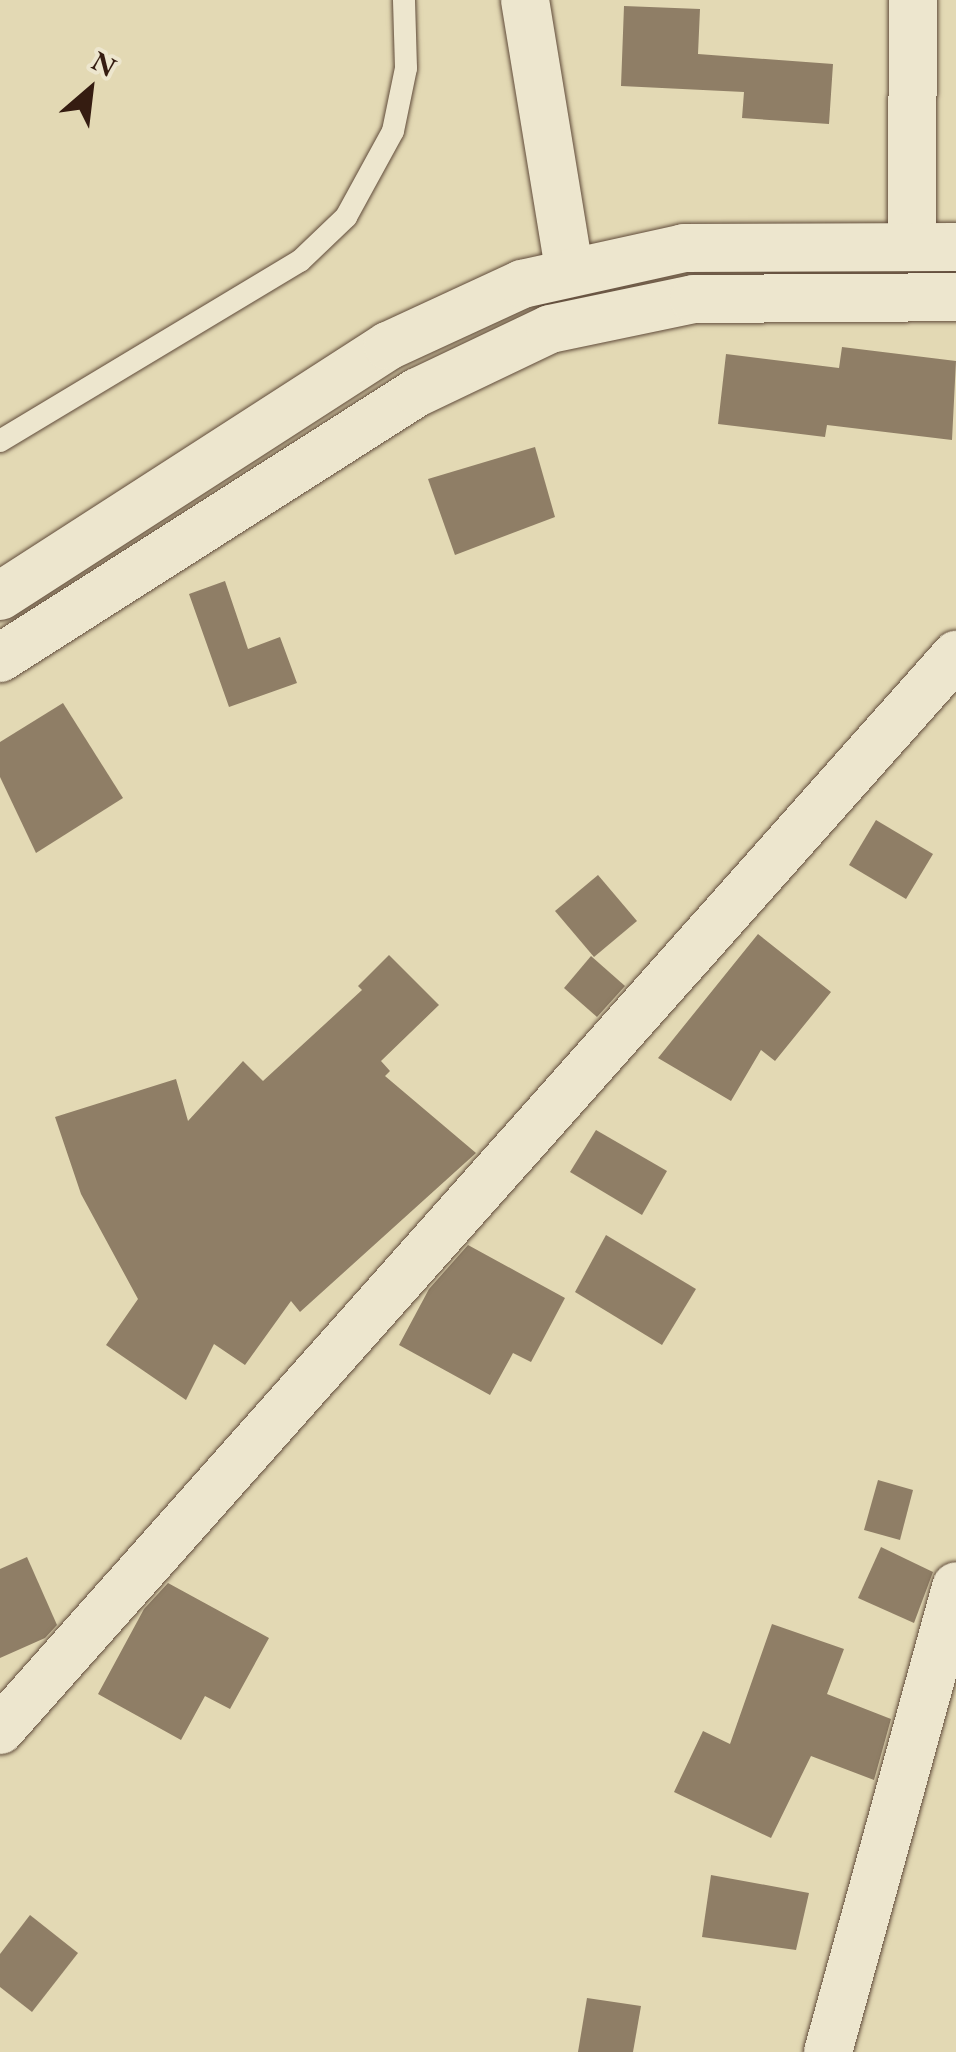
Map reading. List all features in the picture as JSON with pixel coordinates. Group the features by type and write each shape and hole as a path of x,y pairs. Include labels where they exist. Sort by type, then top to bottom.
{"street":[{"path":"525,0 569,269"},
{"path":"0,596 388,346 476,302 569,269 684,248 934,246 913,0"},
{"path":"0,658 418,392 535,334 598,315 694,299 956,297"},
{"path":"0,1730 16,1693 956,655"},
{"path":"828,2052 956,1586"}],"lane":[{"path":"0,441 300,262 324,240 365,190 393,131 406,68 404,0"}],"building":[{"path":"624,6 700,9 698,54 833,64 829,124 742,118 744,92 621,86"},
{"path":"842,347 956,361 952,440 827,425 825,437 718,424 726,354 839,368"},
{"path":"535,447 555,517 455,555 428,479"},
{"path":"225,581 248,649 280,637 297,683 229,707 189,594"},
{"path":"63,703 123,798 36,853 0,777 0,742"},
{"path":"876,820 933,854 906,899 849,865"},
{"path":"598,875 637,921 594,957 555,911"},
{"path":"758,934 831,992 775,1061 761,1050 731,1101 658,1058"},
{"path":"389,955 439,1005 381,1061 390,1071 385,1076 476,1153 300,1312 291,1301 245,1365 214,1344 186,1400 106,1345 138,1299 81,1194 55,1117 176,1079 188,1121 243,1061 263,1081 362,990 358,986"},
{"path":"591,956 625,986 597,1017 564,988"},
{"path":"596,1130 667,1171 642,1215 570,1172"},
{"path":"606,1235 696,1289 662,1345 575,1292"},
{"path":"468,1245 565,1298 531,1362 513,1353 490,1395 399,1345 429,1289"},
{"path":"878,1480 913,1490 900,1540 864,1530"},
{"path":"881,1547 933,1572 914,1623 858,1598"},
{"path":"27,1557 57,1625 45,1638 0,1658 0,1569"},
{"path":"168,1583 269,1638 230,1709 205,1696 181,1740 98,1694 144,1609"},
{"path":"772,1624 844,1649 827,1694 891,1719 874,1780 811,1756 771,1838 674,1792 703,1731 730,1744"},
{"path":"711,1875 809,1893 796,1950 702,1937"},
{"path":"30,1915 78,1953 32,2012 0,1987 0,1954"},
{"path":"587,1998 641,2006 633,2052 578,2052"}]}
